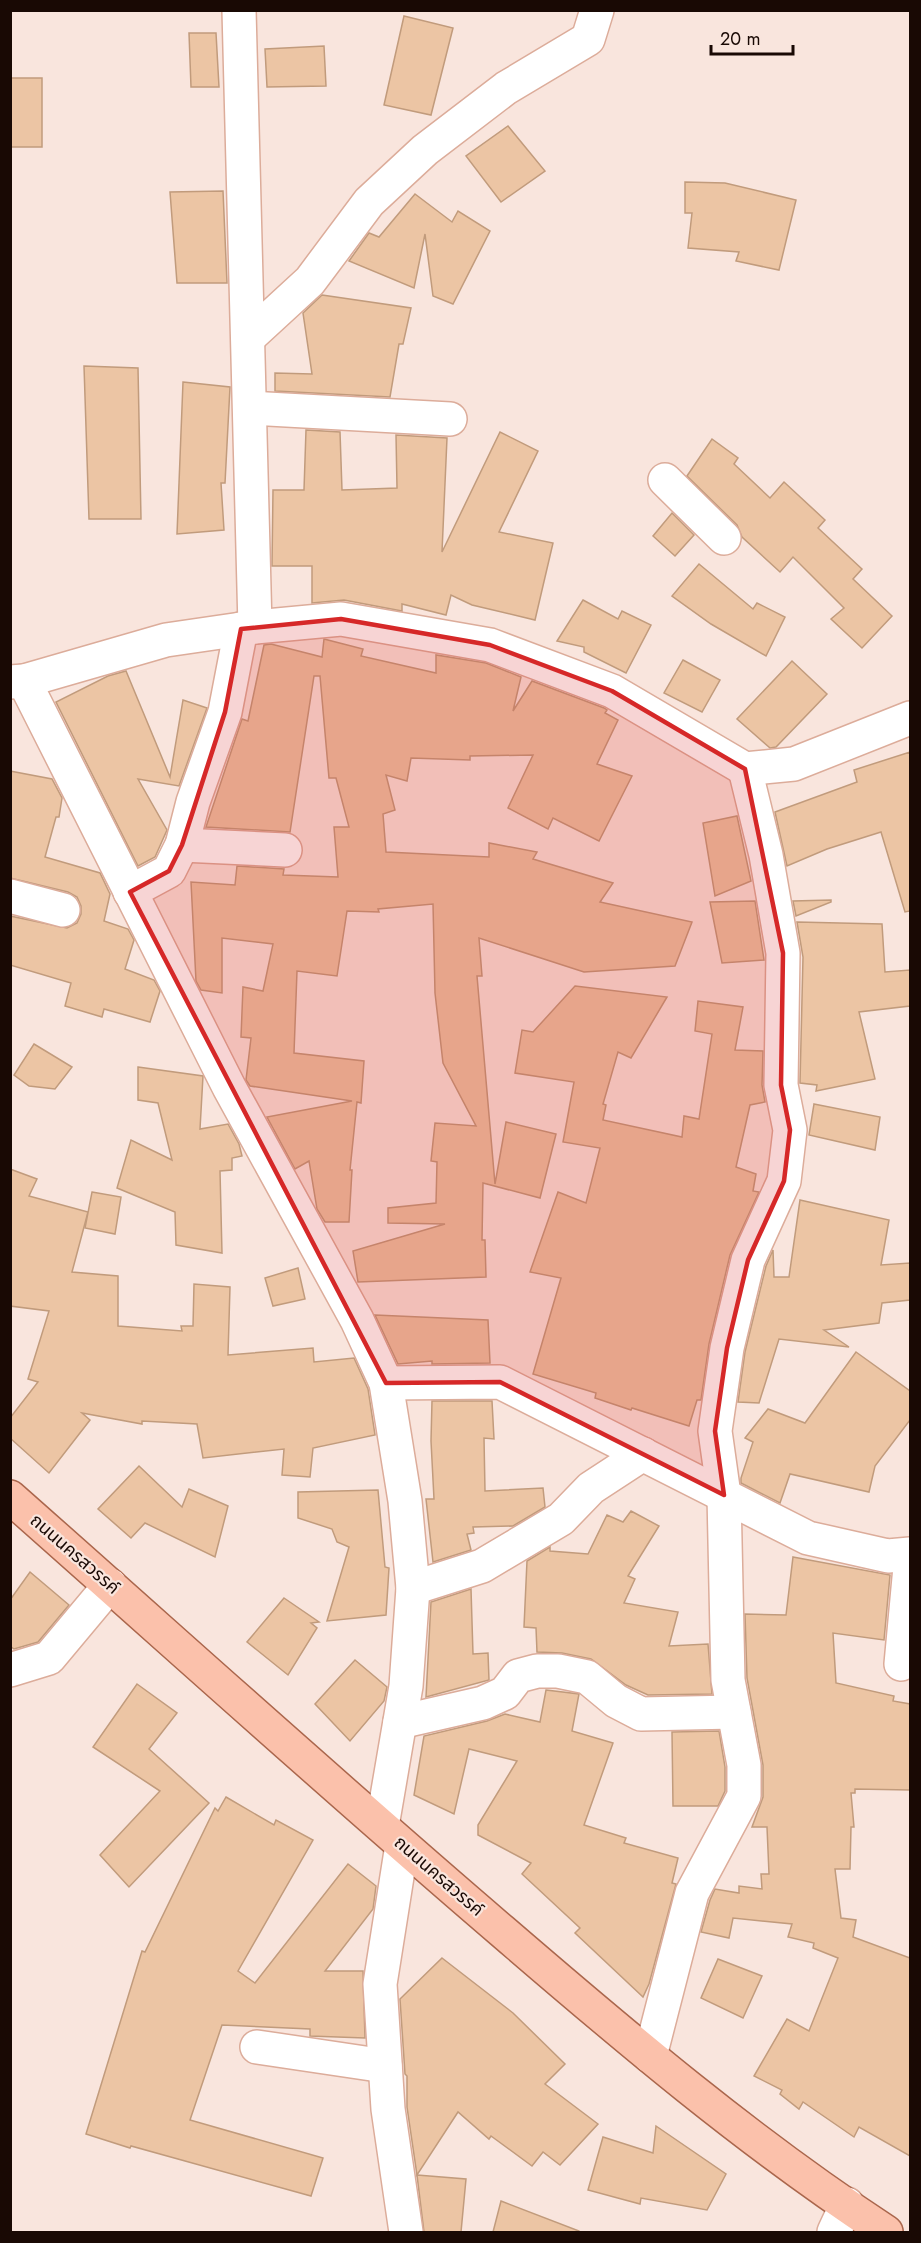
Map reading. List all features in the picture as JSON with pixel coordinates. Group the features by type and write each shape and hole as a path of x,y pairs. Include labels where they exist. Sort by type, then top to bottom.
{"main road":[{"name":"ถนนนครสวรรค์","path":"10,1497 392,1836 841,2218 886,2232"}],"street":[{"path":"130,892 169,871 182,845 193,802 225,712 248,628 250,408 239,10"},
{"path":"248,338 310,281 369,202 417,157 506,88 588,39 597,10"},
{"path":"250,408 450,419"},
{"path":"665,480 724,538"},
{"path":"406,2232 387,2109 380,1984 400,1722 406,1686 413,1588 405,1501 386,1383 357,1320 229,1087 130,892 17,681 166,640 248,628 340,619 490,645 612,691 745,769 794,764 910,718"},
{"path":"650,2056 692,1893 744,1796 744,1765 728,1680 724,1495 715,1431 727,1348 748,1260 784,1181 790,1130 781,1085 783,953 766,855 745,769"},
{"path":"182,845 285,850"},
{"path":"10,896 63,909"},
{"path":"386,1383 500,1382 808,1538 888,1556 910,1554"},
{"path":"413,1588 482,1566 561,1519 591,1488 643,1454"},
{"path":"901,1664 910,1567"},
{"path":"10,1670 49,1659 110,1585"},
{"path":"400,1722 483,1703 505,1693 518,1676 537,1671 558,1671 587,1677 616,1701 642,1714 734,1712"},
{"path":"257,2047 385,2066"}],"highlighted area":[{"path":"341,619 490,645 612,691 745,769 783,953 781,1085 790,1130 784,1181 748,1260 727,1348 715,1431 724,1495 500,1382 386,1383 130,892 169,871 182,845 225,712 241,629"}],"building":[{"path":"404,16 453,28 431,115 384,105"},
{"path":"189,33 216,33 219,87 191,87"},
{"path":"324,46 326,86 267,87 265,49"},
{"path":"10,78 42,78 42,147 10,147"},
{"path":"508,126 545,171 501,202 466,156"},
{"path":"685,182 725,183 796,200 779,270 736,261 739,252 688,248 692,213 685,213"},
{"path":"223,191 227,283 177,283 170,192"},
{"path":"415,194 452,222 458,211 490,231 453,304 433,296 425,234 414,288 349,261 369,233 379,237"},
{"path":"322,295 411,308 403,344 399,344 390,397 275,391 275,373 312,374 303,313"},
{"path":"84,366 138,368 141,519 89,519"},
{"path":"183,382 230,387 225,483 221,483 224,530 177,534"},
{"path":"306,430 340,432 342,490 397,488 396,435 447,438 442,552 500,432 538,451 499,532 553,543 535,620 472,605 451,595 446,615 402,604 402,611 344,600 312,603 312,566 272,566 273,490 304,490"},
{"path":"712,439 738,458 734,464 770,498 784,482 825,520 818,528 862,569 853,579 892,616 862,648 831,619 844,608 793,557 780,572 742,537 737,525 687,476"},
{"path":"672,513 694,535 675,556 653,536"},
{"path":"699,564 753,609 757,603 785,617 766,656 711,624 672,596"},
{"path":"583,600 618,619 622,611 651,625 626,673 584,652 584,647 557,641"},
{"path":"324,639 363,649 361,656 436,673 436,655 486,663 521,677 513,711 532,681 604,708 607,710 605,713 618,720 597,764 632,776 599,841 553,818 548,829 508,808 533,755 470,756 470,760 411,758 407,781 386,775 395,810 383,814 386,852 489,857 489,843 537,852 533,859 613,883 600,902 692,922 675,966 584,972 479,938 482,976 477,976 495,1184 506,1122 556,1134 540,1198 483,1183 482,1240 485,1240 486,1277 358,1282 353,1251 445,1224 388,1223 388,1208 436,1203 437,1162 431,1161 435,1123 476,1126 443,1063 435,993 433,904 378,909 379,912 347,911 337,976 297,971 294,1053 364,1061 361,1103 357,1102 350,1170 352,1170 349,1222 325,1222 317,1209 309,1161 295,1169 267,1117 352,1101 250,1086 246,1080 251,1038 241,1037 243,987 263,991 273,944 222,938 222,993 201,990 196,981 191,882 235,885 237,866 284,869 283,875 338,877 334,827 349,827 336,778 329,778 320,676 314,676 290,832 206,827 242,719 248,721 264,645 271,644 322,657"},
{"path":"683,660 720,680 702,712 664,693"},
{"path":"792,661 827,694 776,747 770,748 737,719"},
{"path":"126,671 170,777 183,700 207,708 179,786 138,779 167,830 155,857 138,866 56,702 108,676"},
{"path":"910,752 910,911 905,912 881,832 827,849 787,866 775,812 857,782 854,770"},
{"path":"10,771 52,779 62,798 59,817 56,817 45,857 100,873 110,894 104,921 128,929 134,940 125,969 154,980 160,991 150,1022 104,1009 102,1017 65,1006 71,983 10,965 10,916 67,928 77,923 81,914 81,906 77,897 68,892 10,878"},
{"path":"737,816 751,881 715,896 703,823"},
{"path":"831,900 831,902 796,916 793,901"},
{"path":"755,901 764,960 722,963 710,902"},
{"path":"797,922 882,924 885,972 910,970 910,1006 859,1012 875,1079 816,1091 817,1085 800,1083 803,957"},
{"path":"575,986 667,997 631,1058 618,1052 603,1104 606,1105 603,1120 682,1137 684,1116 699,1119 712,1034 695,1031 698,1001 743,1007 735,1050 763,1051 762,1085 765,1102 750,1105 736,1167 756,1174 753,1191 759,1192 730,1255 709,1344 701,1400 697,1400 689,1426 595,1398 596,1393 533,1374 561,1278 530,1272 558,1192 586,1203 600,1148 563,1142 574,1082 515,1073 522,1030 533,1032"},
{"path":"34,1044 72,1067 55,1089 29,1086 14,1075"},
{"path":"138,1067 203,1076 200,1129 228,1124 239,1144 242,1156 232,1158 232,1170 220,1171 222,1253 176,1245 175,1212 117,1188 131,1140 172,1160 158,1103 138,1100"},
{"path":"814,1104 880,1117 875,1150 809,1135"},
{"path":"10,1169 37,1179 29,1196 88,1212 72,1272 118,1276 118,1326 182,1331 181,1326 193,1326 194,1284 230,1287 228,1355 313,1348 314,1362 354,1358 368,1389 375,1435 313,1448 310,1477 282,1475 284,1449 203,1458 197,1424 142,1421 142,1424 82,1413 90,1420 49,1473 10,1438 10,1418 38,1382 28,1379 49,1311 10,1306"},
{"path":"92,1192 121,1197 115,1234 85,1228"},
{"path":"800,1200 889,1220 881,1265 910,1263 910,1300 882,1303 879,1323 824,1330 849,1347 779,1339 759,1403 738,1402 745,1352 766,1266 773,1250 774,1277 789,1277"},
{"path":"298,1268 305,1299 273,1306 265,1278"},
{"path":"375,1315 488,1320 490,1363 432,1364 432,1361 398,1364"},
{"path":"856,1352 910,1391 910,1420 875,1466 869,1492 790,1474 780,1503 741,1483 753,1442 745,1438 768,1409 805,1423"},
{"path":"432,1401 492,1401 494,1439 484,1438 485,1491 543,1488 545,1507 513,1526 473,1527 474,1533 467,1534 471,1550 433,1562 426,1499 434,1499 431,1441"},
{"path":"139,1466 182,1507 189,1489 228,1506 215,1557 145,1523 131,1538 98,1509"},
{"path":"378,1490 385,1567 389,1568 386,1615 327,1621 349,1547 337,1542 332,1529 298,1518 298,1492"},
{"path":"631,1511 659,1526 628,1576 635,1579 624,1603 678,1612 669,1646 708,1644 712,1694 648,1695 626,1685 591,1659 562,1653 537,1652 536,1628 524,1627 527,1561 550,1547 550,1551 588,1554 607,1515 623,1522"},
{"path":"793,1557 890,1575 884,1640 833,1633 836,1683 894,1696 893,1701 910,1704 910,1790 855,1789 855,1793 851,1793 854,1827 851,1827 850,1869 835,1869 841,1918 856,1920 853,1937 910,1958 910,2156 859,2127 854,2137 803,2102 799,2109 780,2094 782,2090 754,2076 787,2019 809,2031 838,1958 813,1948 814,1943 788,1937 792,1924 733,1918 729,1938 701,1932 715,1889 739,1893 739,1886 762,1889 761,1874 769,1874 767,1827 752,1827 763,1797 763,1765 747,1678 745,1614 786,1615"},
{"path":"30,1572 69,1605 38,1642 14,1649 10,1646 10,1600"},
{"path":"471,1589 473,1654 488,1653 489,1680 426,1697 431,1602"},
{"path":"284,1598 319,1622 311,1623 317,1628 288,1675 247,1642"},
{"path":"355,1660 387,1687 384,1701 350,1741 315,1704"},
{"path":"137,1684 177,1713 149,1749 209,1803 129,1887 100,1855 160,1791 93,1747"},
{"path":"546,1690 579,1694 572,1731 613,1743 584,1825 626,1838 624,1843 678,1858 672,1883 676,1884 649,1984 643,1997 575,1933 580,1928 522,1874 531,1863 478,1835 478,1825 517,1761 469,1749 454,1814 414,1795 424,1736 487,1721 505,1714 540,1722"},
{"path":"719,1731 725,1767 725,1791 718,1806 673,1806 672,1732"},
{"path":"226,1797 274,1825 276,1820 313,1840 238,1971 255,1983 348,1864 376,1886 373,1909 325,1971 363,1971 365,2038 310,2036 310,2029 222,2025 190,2120 323,2158 311,2196 131,2146 130,2148 86,2134 142,1951 145,1952 215,1808 218,1811"},
{"path":"442,1958 513,2013 565,2064 545,2084 598,2124 560,2165 543,2152 532,2166 491,2136 489,2139 458,2112 417,2175 407,2107 407,2076 405,2074 400,1999"},
{"path":"718,1959 762,1976 743,2018 701,1998"},
{"path":"656,2126 726,2174 707,2210 641,2198 640,2204 588,2190 603,2137 653,2153"},
{"path":"417,2175 466,2179 461,2232 424,2232"},
{"path":"501,2201 579,2231 579,2232 493,2232"}]}
